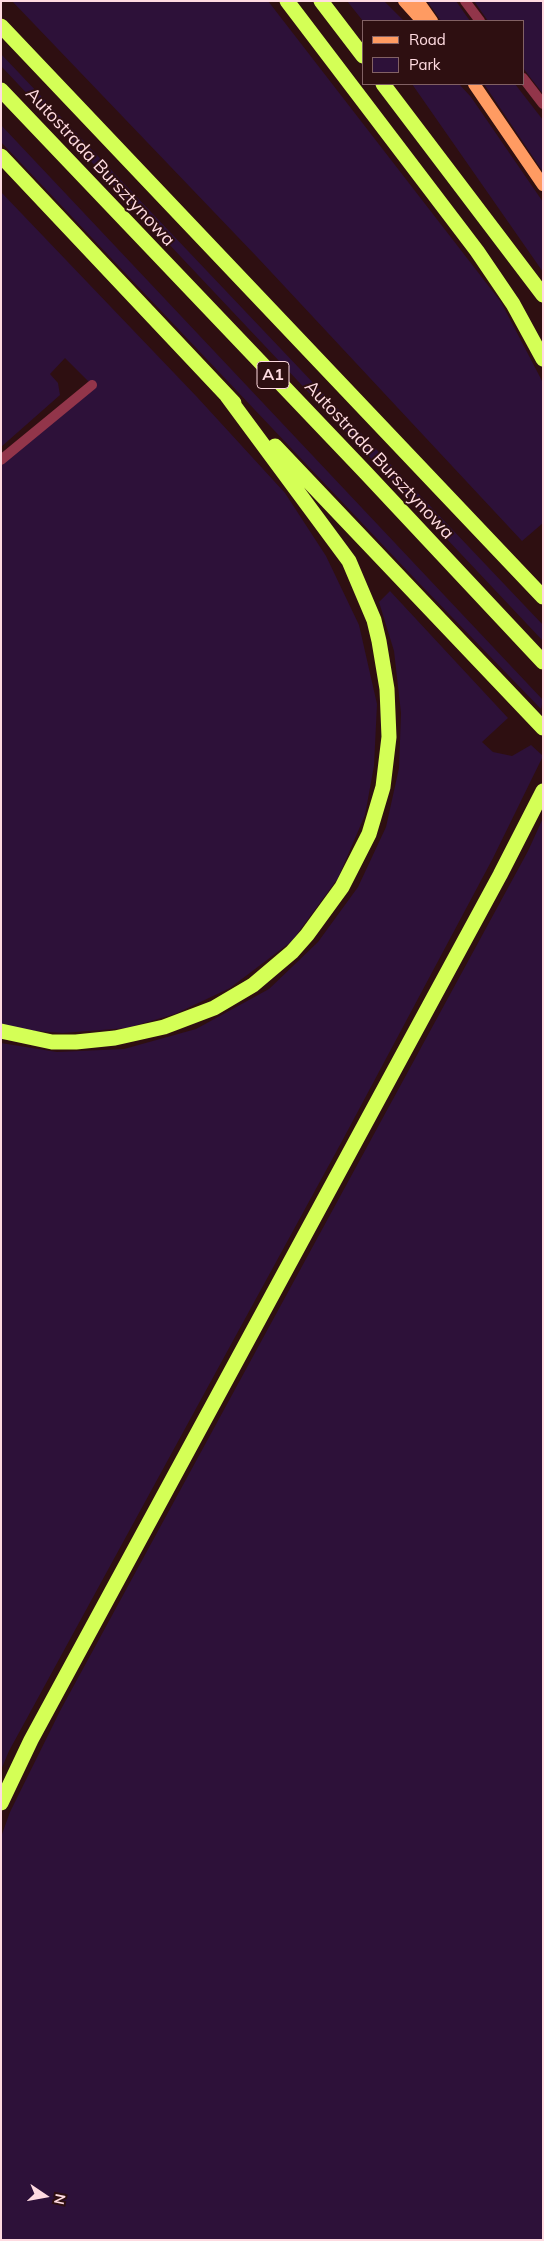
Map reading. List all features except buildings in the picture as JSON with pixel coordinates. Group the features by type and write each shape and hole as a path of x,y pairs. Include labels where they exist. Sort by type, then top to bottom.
{"highway":[{"path":"287,1 476,251 513,304 543,359"},
{"path":"321,1 362,55"},
{"name":"Autostrada Bursztynowa","path":"1,26 543,597"},
{"path":"384,85 543,295"},
{"name":"Autostrada Bursztynowa","path":"1,90 543,662"},
{"path":"1,156 543,728"},
{"path":"1,1031 52,1042 76,1042 115,1038 164,1028 214,1008 260,979 292,952 326,912 357,861 372,826 383,787 389,737 386,680 374,620 349,561 227,396"},
{"path":"1,1803 31,1740 500,875 543,791"}],"main road":[{"path":"404,1 421,20"},
{"path":"418,1 431,20"},
{"path":"475,85 543,185"}],"street":[{"path":"465,1 479,20"},
{"path":"524,79 543,104"},
{"path":"1,460 92,385"}],"green space":[{"path":"12,1 268,1 501,302 543,383 543,523 522,541 258,258"},
{"path":"347,1 384,1 403,20 362,20"},
{"path":"427,1 456,1 469,20 440,20"},
{"path":"474,1 543,1 543,94 524,69 524,20 487,20"},
{"path":"1,54 543,625 543,641 1,66"},
{"path":"413,85 460,85 471,97 543,202 543,272"},
{"path":"485,85 516,85 543,120 543,172"},
{"path":"1,125 543,700 541,709 416,580 1,142"},
{"path":"1,192 197,397 285,493 326,556 359,625 377,704 374,766 365,815 338,878 292,941 230,988 175,1014 127,1028 63,1033 21,1030 1,1024 1,465 94,387 65,358 50,374 58,383 60,395 1,447"},
{"path":"390,591 508,718 482,742 493,752 512,756 531,745 543,756 493,858 341,1143 9,1751 1,1770 1,1043 57,1052 124,1049 196,1029 269,989 318,942 358,887 386,827 399,768 401,713 394,651 379,602"},
{"path":"543,818 543,2240 1,2240 1,1837 10,1812 60,1711 528,851"}]}
